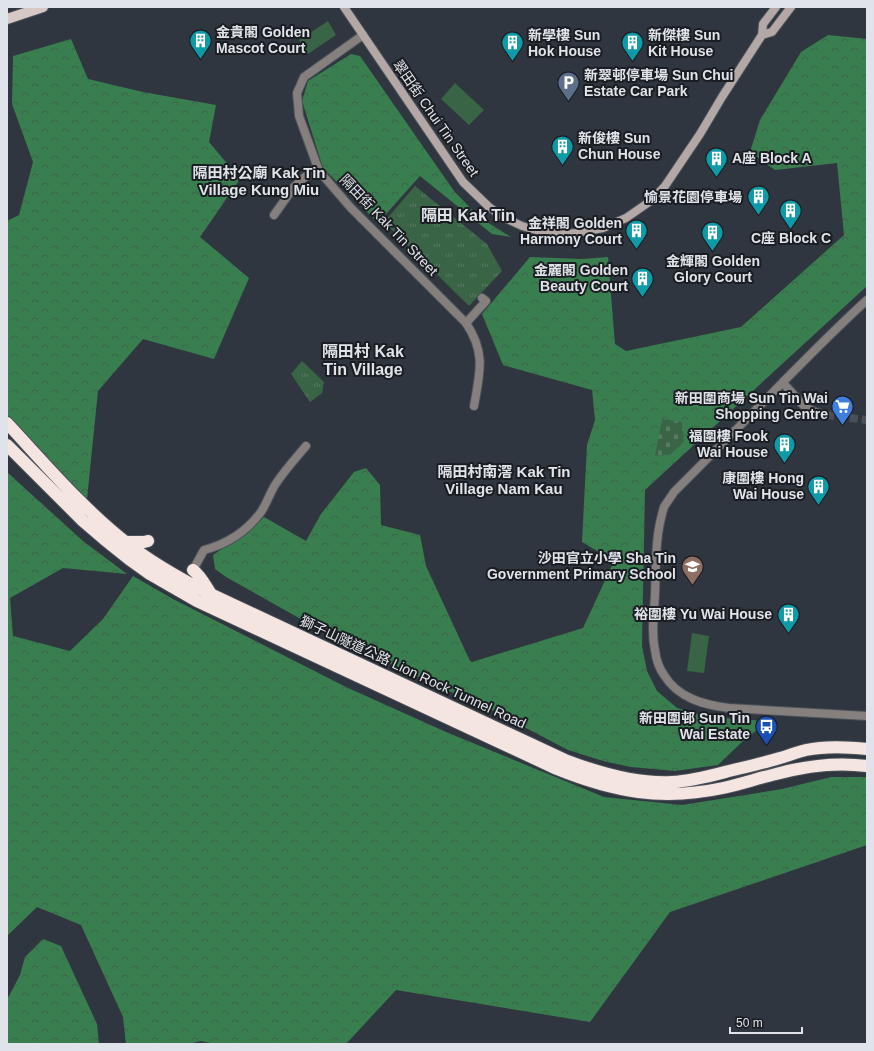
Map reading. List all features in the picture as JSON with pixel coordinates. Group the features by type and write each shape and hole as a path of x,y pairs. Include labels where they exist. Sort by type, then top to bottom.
{"highway":[{"name":"獅子山隧道公路 Lion Rock Tunnel Road","path":"7,423 96,516 126,542 164,568 211,594 565,760 607,774 636,780 671,782 687,781 711,776 807,750 836,748 867,749"},
{"name":"獅子山隧道公路 Lion Rock Tunnel Road","path":"7,445 83,521 139,567 162,582 197,601 578,777 605,786 630,791 657,794 684,793 725,787 808,767 842,765 867,766"},
{"path":"126,542 144,542 148,540"},
{"path":"193,570 198,574 211,594"}],"main road":[{"path":"7,19 42,7"}],"street":[{"name":"翠田街 Chui Tin Street","path":"344,7 463,182 489,207 503,217 522,226 549,233 562,234 603,228 626,218 652,200 665,186 700,134 762,35 763,24 776,7"},
{"name":"翠田街 Chui Tin Street","path":"762,35 772,32 791,7"},
{"name":"隔田街 Kak Tin Street","path":"363,35 304,77 298,87 297,93 299,116 320,170 351,208 466,323 477,343 480,355 480,367 474,406"},
{"path":"274,215 294,187 306,176 320,170"},
{"path":"466,323 486,301 482,298"},
{"path":"867,300 835,329 674,492 664,508 659,528 654,629 654,649 664,676 677,690 692,699 710,705 729,708 867,716"},
{"path":"783,383 805,407 826,415"},
{"path":"193,570 204,550 235,537 252,522 262,511 270,493 282,475 306,446"}],"green space":[{"path":"328,21 336,35 308,54 299,40"},
{"path":"828,35 867,39 867,286 645,490 642,646 647,671 657,691 677,708 702,715 733,719 769,721 743,741 718,765 675,771 631,767 603,761 568,750 484,706 333,637 226,577 215,569 213,555 242,537 264,517 306,541 321,514 354,472 366,468 380,485 381,525 420,535 426,566 470,661 472,662 583,628 614,561 582,542 587,445 595,420 592,390 503,365 482,314 530,257 582,259 608,257 615,344 626,351 741,327 844,235 837,163 775,170 750,152 760,120 801,52"},
{"path":"71,39 88,79 143,92 216,105 209,142 240,179 200,237 249,278 214,359 143,339 98,391 87,499 7,419 7,221 19,215 33,162 12,104 13,56"},
{"path":"351,54 360,56 454,191 479,217 511,237 492,234 420,176 378,223 323,168 302,101 308,81"},
{"path":"455,83 484,110 469,125 441,99"},
{"path":"415,186 487,244 502,271 469,306 384,222"},
{"path":"302,361 324,382 322,393 310,402 291,374"},
{"path":"662,419 682,422 684,442 671,454 655,456"},
{"path":"7,472 83,541 127,574 63,568 10,598 13,636 70,651 103,619 133,576 173,599 346,687 446,732 604,797 682,805 782,789 831,777 867,777 867,845 670,912 590,1022 396,990 346,1044 215,1044 201,1041 188,1044 126,1044 123,1017 81,925 37,907 7,936"},
{"path":"692,633 709,636 704,673 687,671"},
{"path":"43,939 61,946 97,1024 99,1044 7,1044 7,998 20,975 25,957"}],"tunnel":[{"path":"826,415 867,420"}],"place":[{"name":"金貴閣 Golden Mascot Court","path":"201,60"},
{"name":"新學樓 Sun Hok House","path":"513,62"},
{"name":"新傑樓 Sun Kit House","path":"632,62"},
{"name":"新翠邨停車場 Sun Chui Estate Car Park","path":"568,102"},
{"name":"新俊樓 Sun Chun House","path":"562,166"},
{"name":"A座 Block A","path":"717,178"},
{"name":"愉景花園停車場","path":"758,216"},
{"name":"C座 Block C","path":"791,230"},
{"name":"金祥閣 Golden Harmony Court","path":"637,250"},
{"name":"金輝閣 Golden Glory Court","path":"713,252"},
{"name":"金麗閣 Golden Beauty Court","path":"643,298"},
{"name":"新田圍商場 Sun Tin Wai Shopping Centre","path":"843,426"},
{"name":"福圍樓 Fook Wai House","path":"784,464"},
{"name":"康圍樓 Hong Wai House","path":"819,506"},
{"name":"沙田官立小學 Sha Tin Government Primary School","path":"692,586"},
{"name":"裕圍樓 Yu Wai House","path":"788,634"},
{"name":"新田圍邨 Sun Tin Wai Estate","path":"766,746"}],"district":[{"name":"隔田村公廟 Kak Tin Village Kung Miu","path":"259,180"},
{"name":"隔田 Kak Tin","path":"468,215"},
{"name":"隔田村 Kak Tin Village","path":"363,360"},
{"name":"隔田村南滘 Kak Tin Village Nam Kau","path":"504,480"}]}
